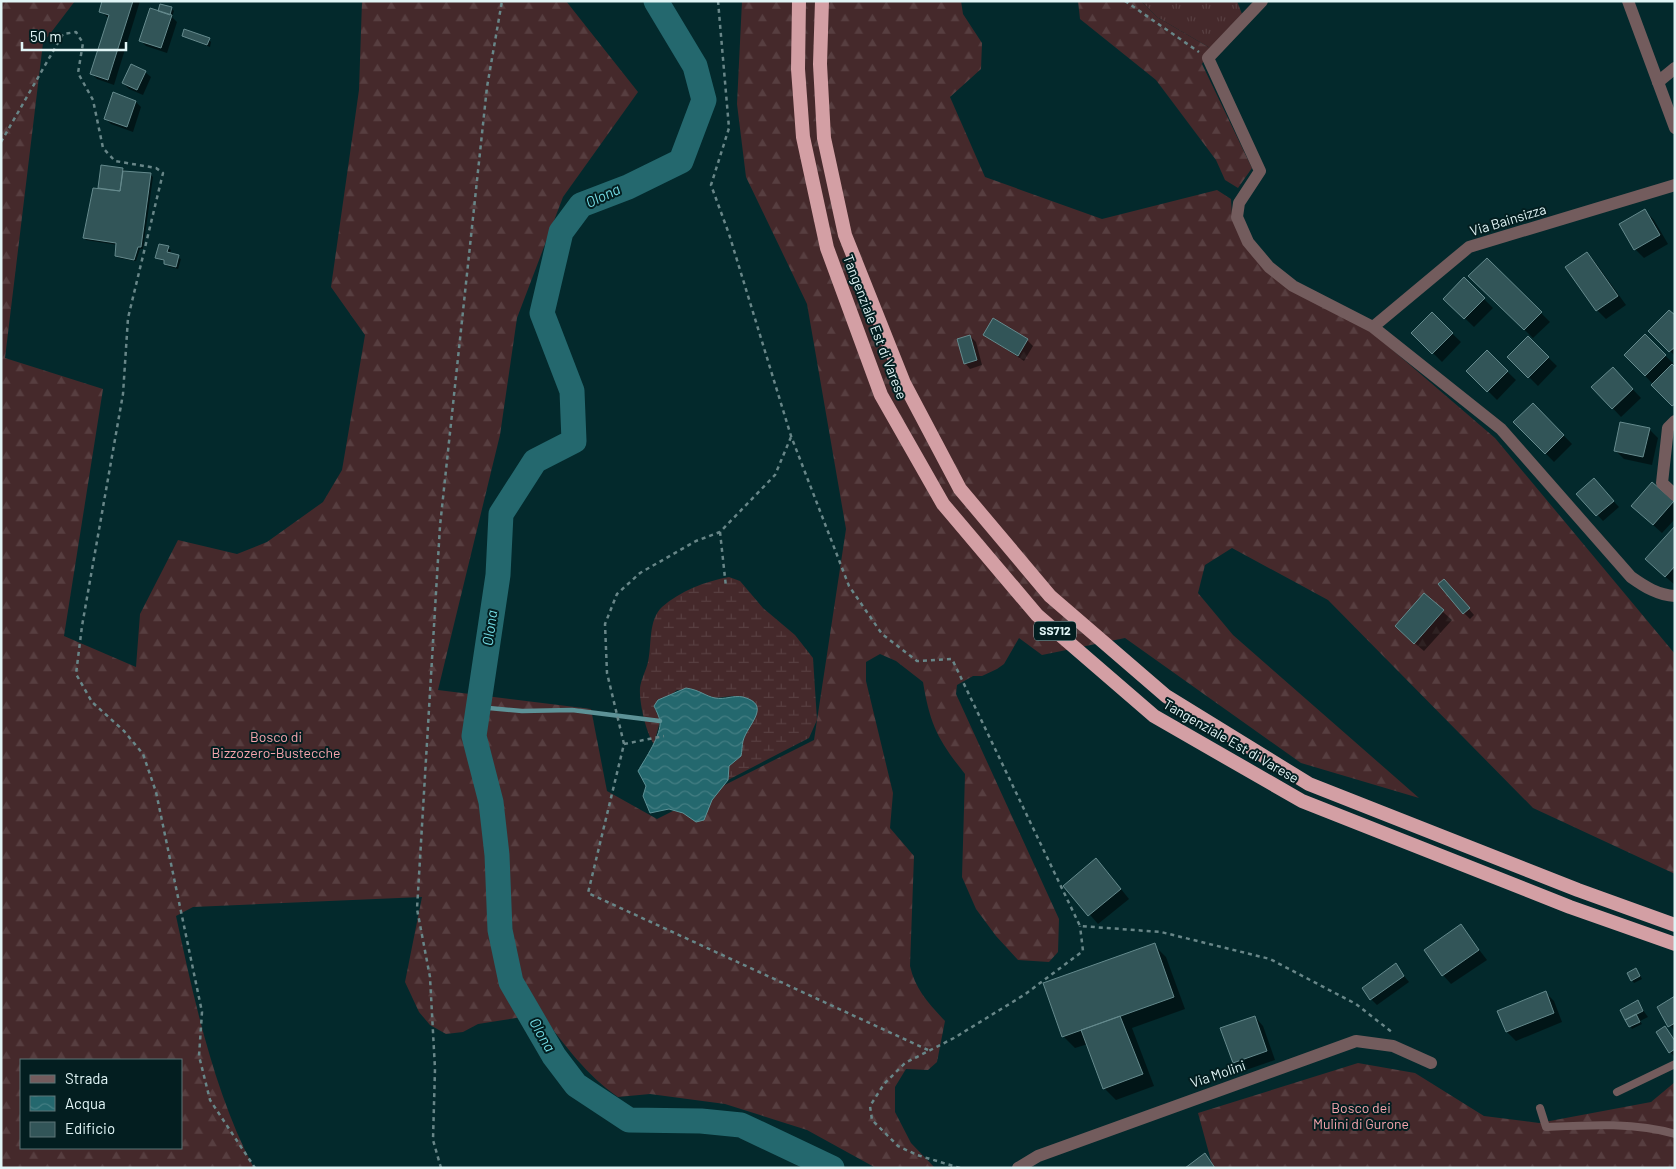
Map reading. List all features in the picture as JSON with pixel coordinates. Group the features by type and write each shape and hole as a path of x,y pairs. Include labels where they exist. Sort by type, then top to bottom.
{"highway":[{"name":"Tangenziale Est di Varese","path":"799,1 798,69 804,137 827,248 881,395 943,504 1037,615 1154,716 1302,801 1570,907 1675,944"},
{"name":"Tangenziale Est di Varese","path":"822,1 820,64 824,138 845,235 904,383 960,488 1050,596 1166,696 1308,784 1578,890 1675,925"}],"street":[{"path":"1262,1 1208,58 1260,171 1239,202 1237,217 1248,242 1269,267 1293,286 1373,327 1501,429 1631,577 1645,587 1664,595 1675,596"},
{"path":"1628,1 1675,128"},
{"path":"1658,82 1675,68"},
{"name":"Via Bainsizza","path":"1373,327 1469,247 1675,185"},
{"path":"1675,421 1668,428 1662,483 1675,495"},
{"name":"Via Molini","path":"1018,1168 1038,1156 1356,1041 1393,1046 1431,1063"}],"lane":[{"path":"1617,1092 1675,1064"},
{"path":"1540,1108 1546,1127 1585,1125 1635,1128 1675,1134"}],"path":[{"path":"441,1168 433,1140 436,1070 430,976 417,909 440,526 487,87 502,1"},
{"path":"718,1 729,128 711,186 729,234 791,436 849,586 882,634 917,661 952,659 1080,926 1083,951 1024,995 954,1038 905,1063 884,1084 870,1106 872,1120 898,1146 917,1155 960,1168"},
{"path":"1125,1 1208,58"},
{"path":"1,142 63,34 76,32 83,43 78,73 93,100 103,148 114,161 156,168 163,173 128,318 123,394 82,626 76,674 92,702 124,731 144,754 156,792 202,1012 199,1056 210,1100 255,1168"},
{"path":"791,436 775,475 720,532 696,541 640,573 617,594 605,624 607,673 624,744 588,893 928,1050"},
{"path":"720,532 726,587"},
{"path":"624,744 664,736"},
{"path":"1080,926 1161,932 1270,959 1356,1004 1394,1033"}],"green space":[{"name":"Bosco di Bizzozero-Bustecche","path":"1,1 75,1 43,43 5,358 103,389 64,636 136,667 140,614 178,540 237,554 267,542 323,502 342,470 365,335 331,287 359,90 362,1 566,1 638,92 563,197 517,318 500,435 438,690 591,709 607,791 657,819 814,740 846,529 807,304 746,177 737,104 742,1 961,1 963,14 982,43 981,69 950,97 985,177 1102,219 1217,190 1231,199 1232,215 1265,269 1374,334 1495,438 1675,654 1675,874 1533,808 1328,600 1232,548 1205,565 1198,593 1233,635 1419,798 1301,763 1125,638 1042,655 1019,638 1004,664 982,676 973,676 957,685 956,694 1059,919 1058,952 1049,962 1018,960 996,936 976,909 962,877 965,774 936,731 923,682 896,661 880,654 866,662 866,681 893,793 890,828 914,856 910,966 919,989 945,1021 937,1062 928,1070 906,1069 895,1087 895,1112 911,1143 935,1168 876,1168 807,1130 725,1104 650,1094 618,1097 586,1069 541,1014 478,1024 463,1032 446,1034 430,1025 419,1012 405,982 422,897 193,907 176,916 190,980 216,1077 227,1109 254,1168 1,1168"},
{"path":"1078,1 1141,1 1157,17 1210,48 1202,64 1252,168 1238,188 1225,180 1216,160 1156,80 1080,19"},
{"path":"1141,1 1237,1 1242,14 1210,48 1157,17"},
{"path":"729,577 740,581 763,608 795,635 813,658 817,720 809,738 728,780 729,766 741,756 742,742 748,730 734,696 714,698 677,690 662,699 654,706 660,721 654,744 648,733 644,717 640,688 648,662 652,626 662,607 669,601 702,584"},
{"name":"Bosco dei Mulini di Gurone","path":"1358,1063 1415,1073 1484,1116 1539,1123 1651,1102 1675,1082 1675,1168 1213,1168 1198,1113"}],"water":[{"path":"686,688 715,698 743,697 752,701 756,705 757,710 756,716 745,735 741,756 729,766 728,780 712,800 704,820 696,822 683,813 669,809 650,813 643,796 646,786 638,771 652,746 660,726 654,706 658,700"}],"building":[{"path":"102,1 133,1 108,80 90,74 109,15 99,12"},
{"path":"160,4 172,7 170,15 158,11"},
{"path":"150,8 172,15 161,48 139,41"},
{"path":"184,29 210,38 207,45 182,36"},
{"path":"131,64 146,71 137,90 122,83"},
{"path":"113,92 136,101 127,127 104,119"},
{"path":"101,165 123,168 120,191 98,188"},
{"path":"123,171 151,173 141,247 138,247 134,260 115,256 116,243 83,238 93,188 120,191"},
{"path":"1645,209 1660,235 1634,250 1619,224"},
{"path":"159,244 169,246 167,252 179,255 176,267 164,264 164,260 155,258"},
{"path":"1587,252 1618,296 1596,311 1565,267"},
{"path":"1487,258 1542,312 1524,330 1468,276"},
{"path":"1464,277 1485,298 1464,319 1443,299"},
{"path":"1669,310 1675,315 1675,347 1669,352 1648,331"},
{"path":"1432,312 1453,333 1432,354 1411,333"},
{"path":"993,318 1028,339 1018,356 983,335"},
{"path":"1645,334 1666,355 1645,376 1624,355"},
{"path":"970,335 977,360 964,364 957,339"},
{"path":"1528,336 1549,357 1528,378 1507,357"},
{"path":"1487,350 1508,371 1487,392 1466,371"},
{"path":"1672,364 1675,367 1675,404 1672,406 1651,385"},
{"path":"1613,367 1633,389 1612,409 1591,387"},
{"path":"1533,403 1564,435 1545,454 1513,422"},
{"path":"1620,422 1650,428 1643,457 1614,451"},
{"path":"1594,478 1614,501 1596,516 1576,494"},
{"path":"1652,482 1674,501 1653,525 1631,506"},
{"path":"1675,526 1675,566 1665,577 1645,559"},
{"path":"1444,579 1470,608 1463,614 1438,584"},
{"path":"1424,593 1444,610 1414,644 1395,626"},
{"path":"1096,858 1121,889 1088,916 1063,886"},
{"path":"1461,924 1479,950 1442,976 1424,950"},
{"path":"1155,943 1174,997 1062,1037 1043,983"},
{"path":"1396,963 1404,976 1370,1000 1362,988"},
{"path":"1636,968 1640,976 1631,981 1627,973"},
{"path":"1546,991 1554,1013 1506,1032 1497,1011"},
{"path":"1675,996 1675,1023 1668,1027 1657,1007"},
{"path":"1638,1000 1643,1011 1625,1020 1620,1010"},
{"path":"1636,1014 1640,1022 1629,1027 1625,1020"},
{"path":"1120,1016 1143,1074 1103,1089 1081,1030"},
{"path":"1255,1016 1267,1051 1233,1063 1220,1028"},
{"path":"1665,1026 1675,1041 1675,1049 1669,1053 1656,1032"},
{"path":"1205,1153 1215,1168 1185,1168"}],"waterway":[{"name":"Olona","path":"656,1 695,66 704,100 681,161 628,187 581,205 561,232 542,313 572,391 574,441 535,461 501,514 498,575 474,736 491,802 497,855 500,930 511,982 554,1056 576,1085 629,1120 701,1121 741,1125 832,1168"},
{"path":"478,707 522,711 572,710 660,721"}]}
